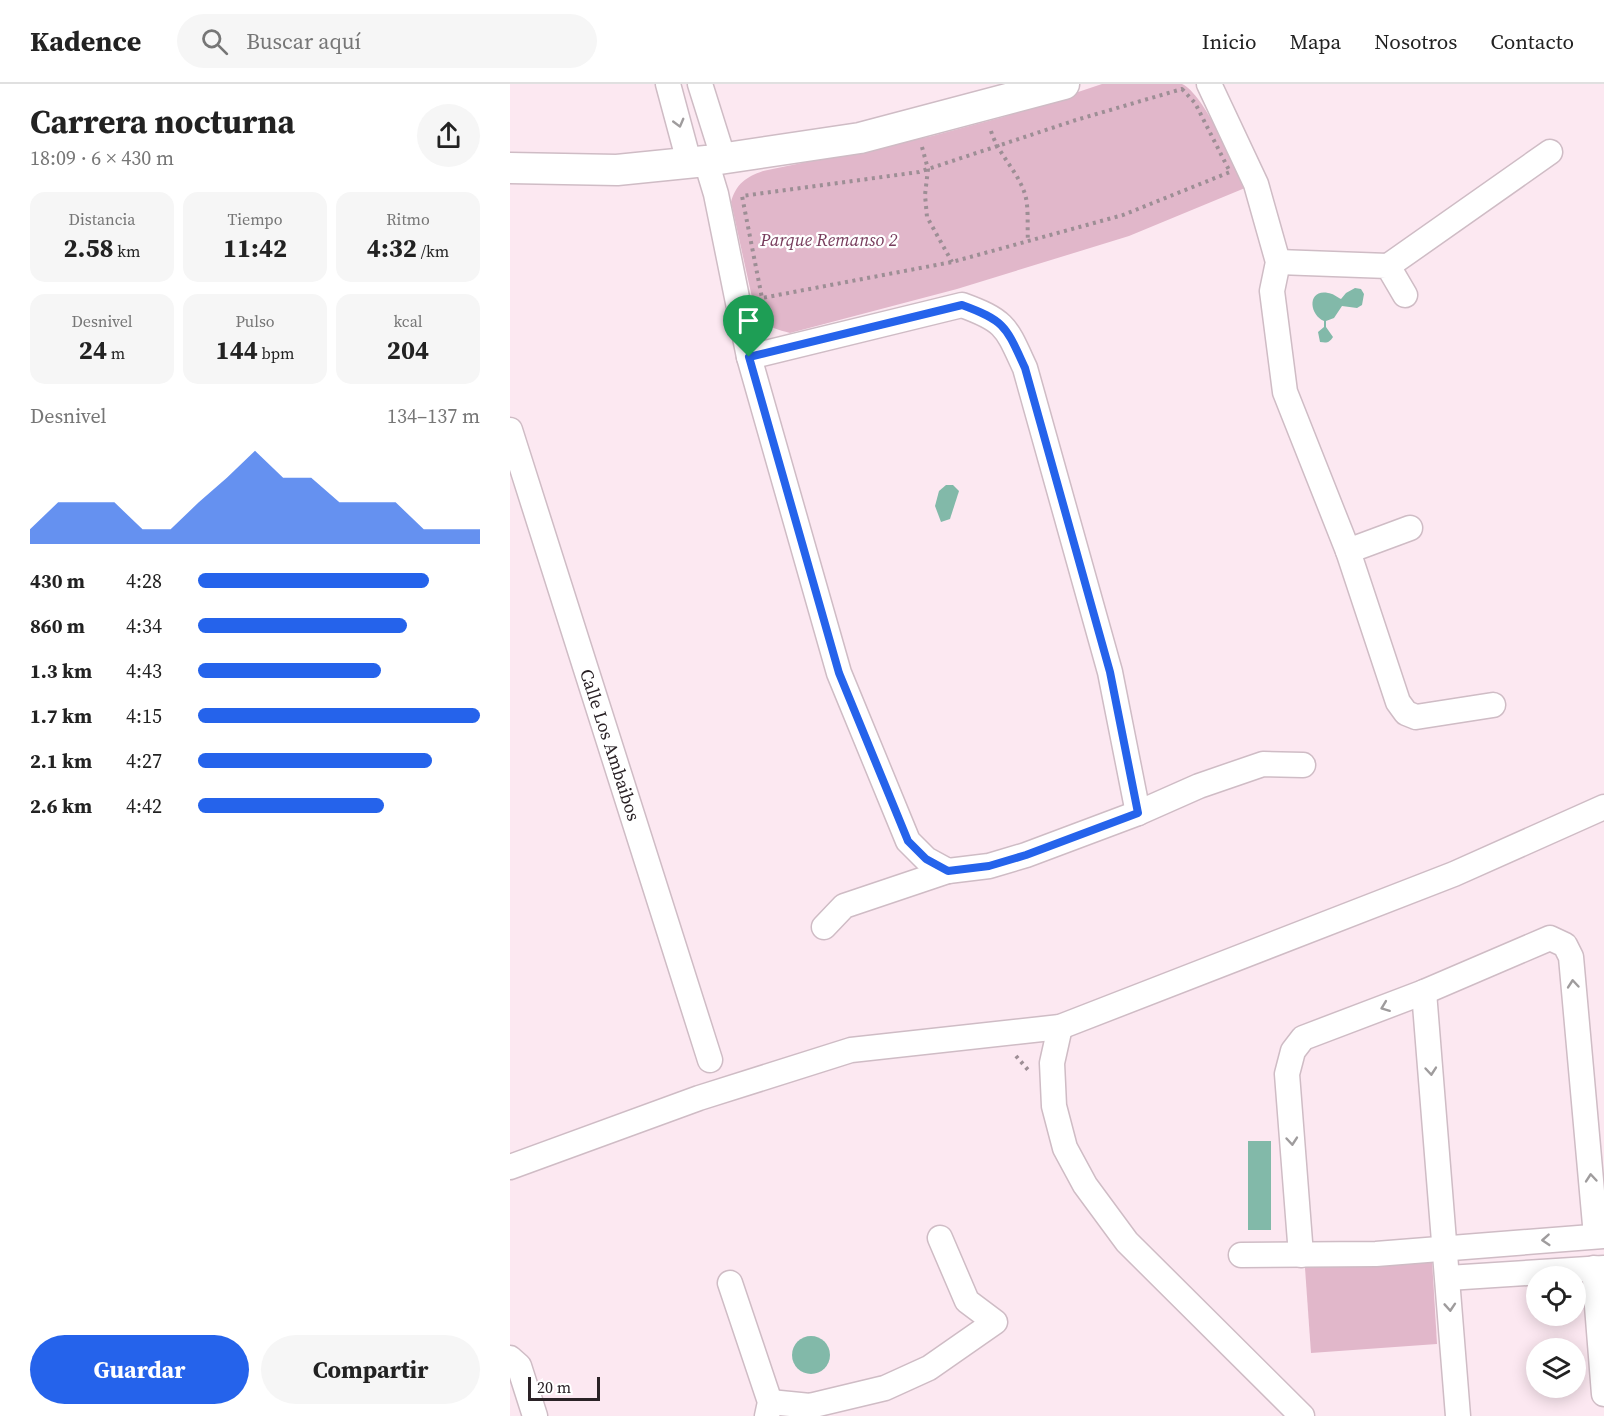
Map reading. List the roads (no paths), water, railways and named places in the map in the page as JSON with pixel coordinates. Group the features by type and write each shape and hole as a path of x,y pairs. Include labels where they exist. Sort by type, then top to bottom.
{"street":[{"path":"668,84 706,160 716,194 749,357 839,673 908,841 926,859 948,871"},
{"path":"700,84 706,160"},
{"path":"510,168 617,170 860,138 1064,84"},
{"path":"1209,84 1256,184 1278,262 1272,291 1285,392 1348,550 1398,702 1406,713 1416,717 1493,705"},
{"path":"1278,262 1388,266 1551,152"},
{"path":"1388,266 1405,296"},
{"path":"749,357 962,305 988,314 1007,330 1025,368 1107,661 1138,813"},
{"name":"Calle Los Ambaibos","path":"510,430 710,1060"},
{"path":"1348,550 1410,528"},
{"path":"824,927 844,906 948,871 989,866 1026,855 1138,813 1199,786 1263,764 1303,765"},
{"path":"510,1167 699,1098 851,1050 1060,1027 1443,879 1604,807"},
{"path":"1241,1256 1376,1254 1600,1236 1571,957 1565,945 1550,938 1424,992 1303,1038 1293,1051 1287,1074 1301,1255"},
{"path":"1424,992 1458,1416"},
{"path":"1060,1027 1052,1063 1054,1106 1065,1148 1085,1185 1127,1242 1302,1416"},
{"path":"730,1283 769,1409 810,1407 885,1388 929,1368 995,1322 967,1300 940,1238"},
{"path":"1448,1278 1599,1268 1604,1394"},
{"path":"510,1358 519,1366 535,1416"}],"park label":[{"name":"Parque Remanso 2","path":"829,240"}]}
